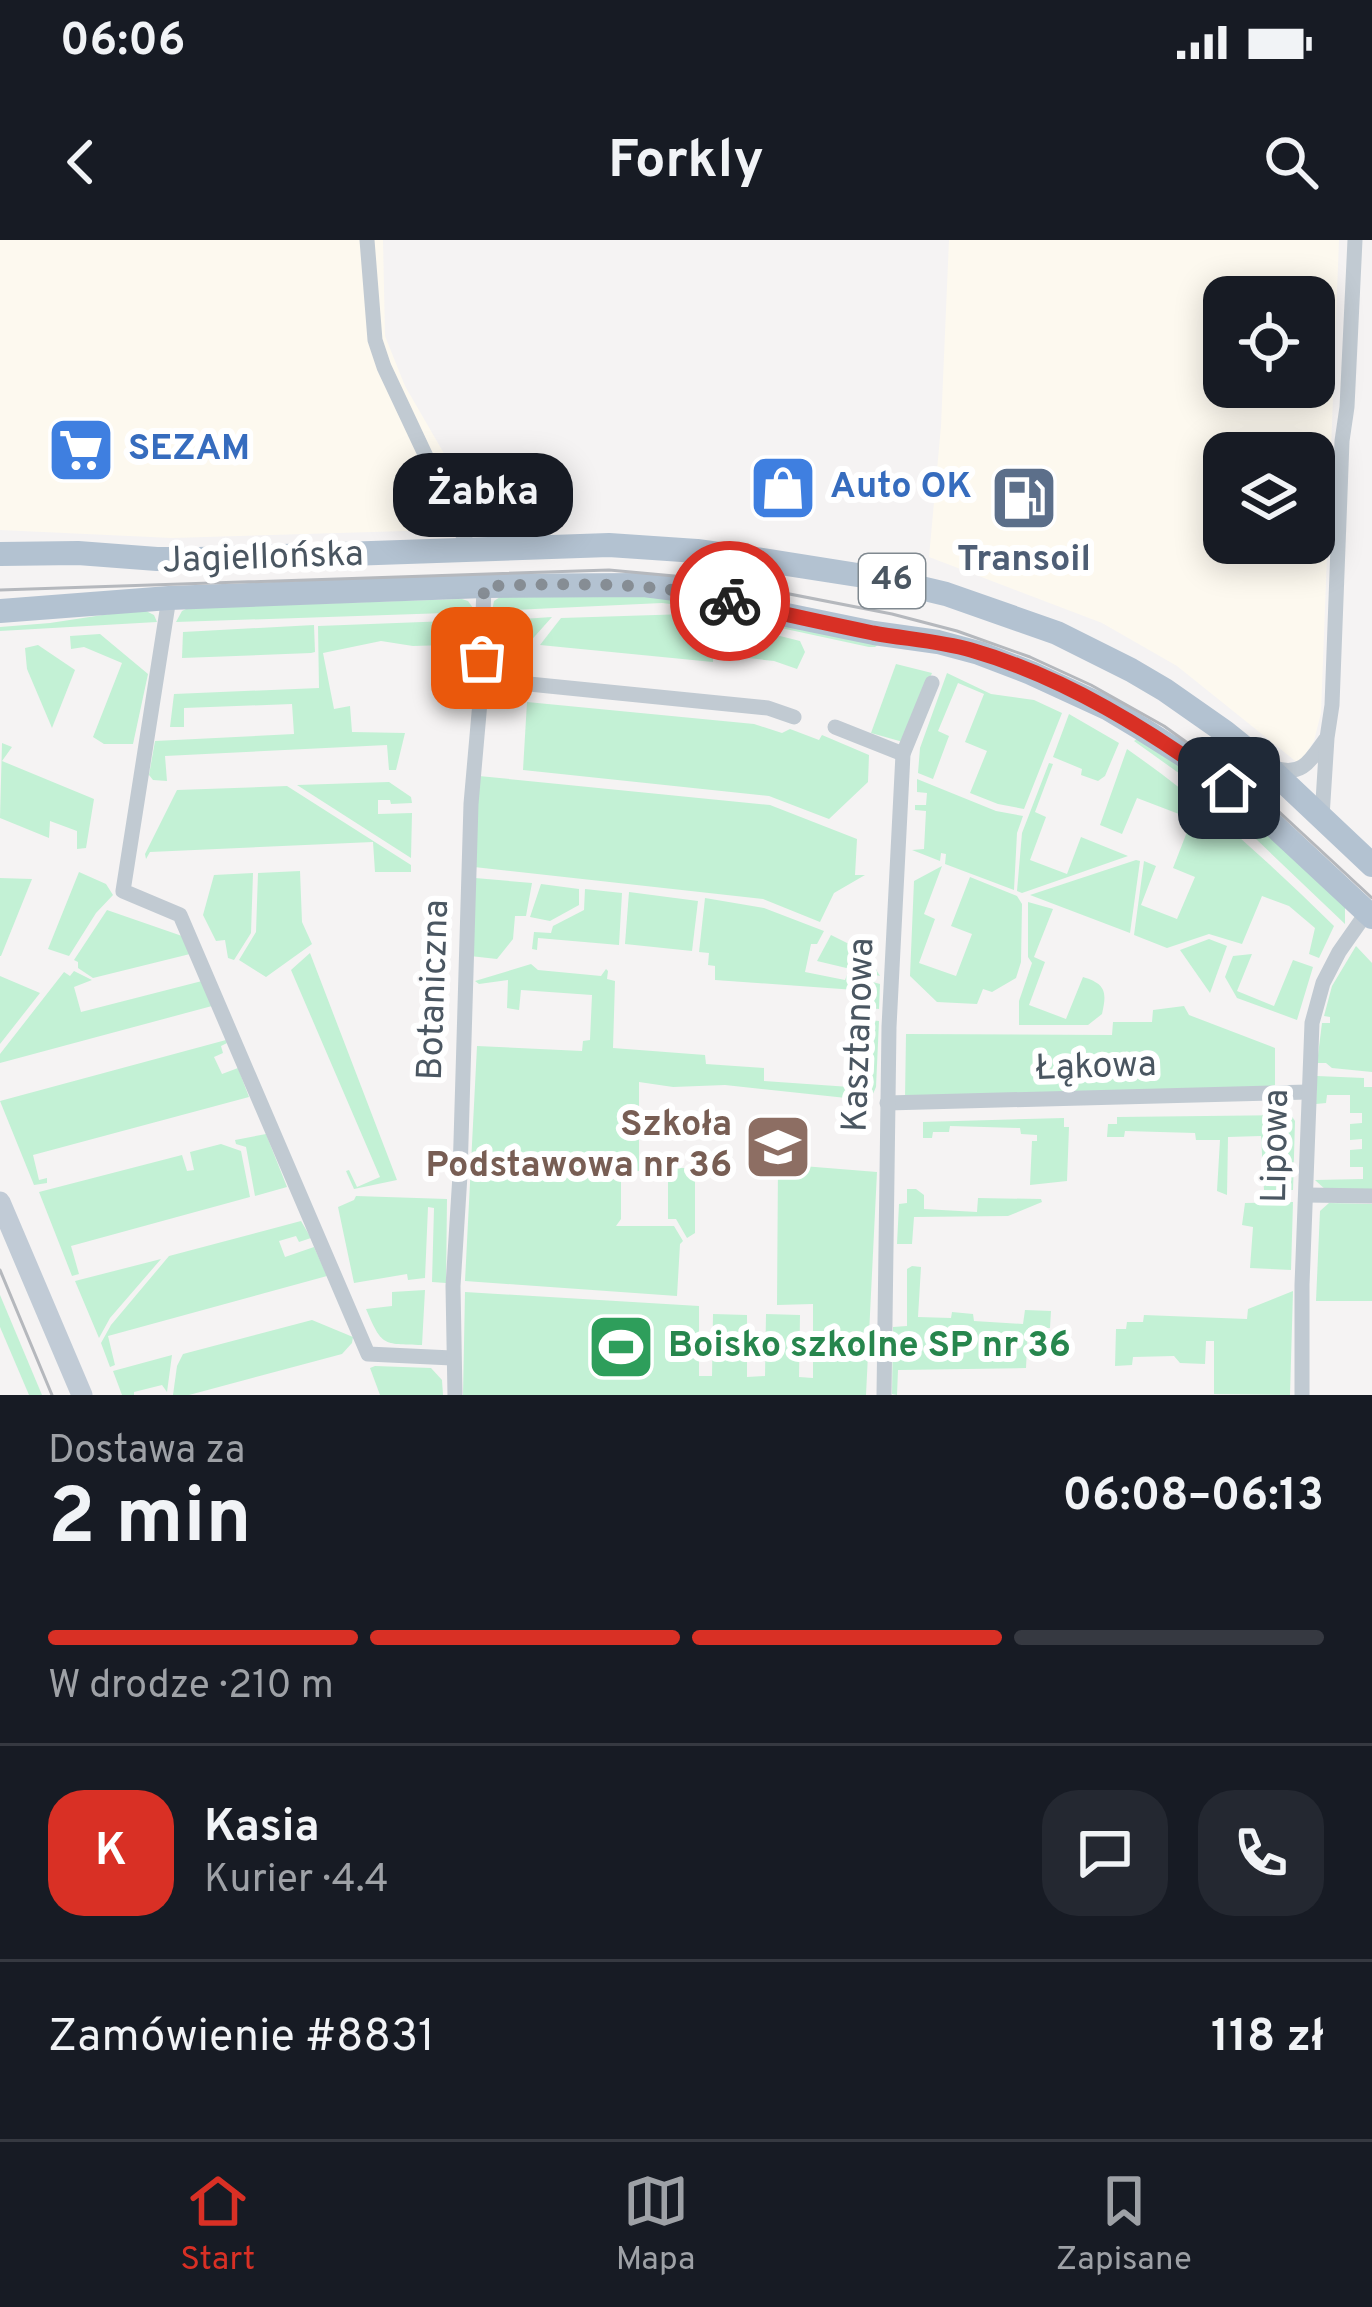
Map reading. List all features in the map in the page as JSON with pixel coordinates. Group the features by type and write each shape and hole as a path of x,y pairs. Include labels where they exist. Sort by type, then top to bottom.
{"main road":[{"name":"Jagiellońska","path":"0,554 199,559 586,545 652,547 883,579 946,594 1057,633 1131,670 1190,707 1266,765 1372,865"},
{"name":"Jagiellońska","path":"0,611 169,598 602,584 683,590 874,633 938,642 979,652 1107,708 1191,760 1268,819 1369,914"}],"street":[{"path":"367,240 379,353 470,550"},
{"path":"1322,818 1355,240"},
{"name":"Botaniczna","path":"455,1395 452,1358 471,804 484,586"},
{"path":"169,598 123,891 179,915 368,1354 452,1358"},
{"name":"Kasztanowa","path":"884,1395 887,1103 902,754 932,682"},
{"path":"480,701 529,685 768,708 794,717"},
{"path":"835,727 902,754"},
{"path":"1266,765 1300,770 1327,738"},
{"name":"Lipowa","path":"1302,1395 1312,1023 1323,983 1369,914"},
{"name":"Łąkowa","path":"887,1103 1308,1092"},
{"path":"1307,1195 1372,1196"},
{"path":"0,1202 82,1395"}],"shaded area":[{"path":"0,240 383,240 385,336 405,386 483,521 440,530 172,538 0,530"},
{"path":"949,240 1339,240 1335,345 1335,276 1203,276 1203,408 1333,408 1332,432 1203,432 1203,564 1327,564 1321,713 1314,741 1299,764 1177,666 1102,623 929,557 941,426"}],"green space":[{"path":"637,595 684,600 879,644 869,647 704,608 662,603 492,611 500,597"},
{"path":"462,599 476,612 176,622 188,608"},
{"path":"142,609 157,622 0,631 0,627"},
{"path":"687,614 714,621 713,662 540,645 561,618"},
{"path":"552,617 527,645 522,671 488,675 492,621"},
{"path":"449,621 447,645 381,641 323,653 334,709 350,706 352,732 405,733 396,770 389,770 387,745 165,756 167,781 149,775 155,741 294,734 292,704 184,708 184,727 170,727 174,694 319,688 318,626"},
{"path":"719,621 800,641 805,652 797,669 774,661 721,655"},
{"path":"314,625 315,652 182,658 183,632"},
{"path":"100,634 148,674 133,744 104,744 93,737 122,663 84,647 71,649 70,636"},
{"path":"38,645 75,670 52,728 27,669 25,648"},
{"path":"896,664 932,673 903,742 871,733"},
{"path":"947,673 991,694 1034,700 1062,713 1024,809 970,793 987,751 965,742 984,694 958,683 938,731 949,736 933,779 918,773 920,748"},
{"path":"527,702 754,724 782,733 790,729 819,740 822,735 869,755 868,782 829,819 769,796 523,770"},
{"path":"1069,714 1119,743 1105,776 1098,781 1053,757"},
{"path":"1134,741 1253,819 1345,907 1345,924 1234,818"},
{"path":"2,743 12,747 2,761 94,799 86,848 77,849 77,831 50,821 49,838 0,818"},
{"path":"1127,749 1234,833 1334,926 1319,958 1309,954 1315,928 1289,906 1262,896 1242,944 1209,934 1167,948 1134,935 1144,861 1156,866 1141,905 1177,919 1195,877 1173,868 1192,819 1137,798 1122,834 1100,825"},
{"path":"1049,763 1053,764 1035,812 1046,817 1030,860 1067,874 1081,837 1128,856 1022,893 1017,891 1022,833"},
{"path":"479,776 770,805 857,839 855,875 865,875 834,893 820,922 763,899 474,867"},
{"path":"917,779 996,811 1023,816 1017,833 1014,890 945,864 946,854 941,853 940,861 912,850 924,849 926,811 915,810 915,805 926,805 927,793 917,792"},
{"path":"389,782 411,797 412,803 378,800 378,814 412,813 411,858 297,785"},
{"path":"287,786 411,865 411,872 375,872 373,842 150,852 146,859 177,790"},
{"path":"1140,861 1130,933 1030,895"},
{"path":"942,866 924,914 935,919 919,963 956,976 972,934 951,926 970,877 1017,896 1022,904 1021,962 1016,978 992,992 983,989 977,1004 937,1002 910,976 914,881"},
{"path":"300,871 302,922 312,944 266,977 239,960 256,932 258,873"},
{"path":"79,872 106,884 113,895 69,956 48,949"},
{"path":"253,873 251,933 234,960 228,958 225,940 216,941 203,915 214,875"},
{"path":"0,878 32,879 1,956 0,956"},
{"path":"475,878 532,883 526,916 515,916 513,939 497,959 470,956"},
{"path":"541,884 579,889 579,905 550,921 530,917"},
{"path":"585,889 622,893 619,945 538,938 537,950 532,949 534,932 551,933 553,926 584,910"},
{"path":"629,892 698,901 692,951 625,944"},
{"path":"705,898 764,908 824,931 817,944 811,944 805,972 845,980 847,975 880,984 879,1009 869,1008 869,991 715,980 709,953 699,952"},
{"path":"1028,902 1053,909 1034,957 1045,962 1029,1005 1066,1019 1083,977 1100,986 1104,994 1102,1014 1088,1025 1019,1025 1019,1001 1032,963"},
{"path":"107,910 182,936 190,954 93,978 74,960"},
{"path":"831,935 865,952 880,976 817,961"},
{"path":"1209,939 1227,946 1210,993 1180,950"},
{"path":"1356,946 1372,963 1372,1072 1317,1063 1322,1023 1330,1023 1330,1017 1324,1016 1332,986"},
{"path":"310,953 397,1180 354,1189 346,1171 357,1187 380,1177 291,970"},
{"path":"1252,954 1237,991 1274,1006 1293,960 1313,967 1297,1020 1237,998 1225,977 1233,956"},
{"path":"531,964 538,970 601,976 608,971 607,979 615,981 613,1048 705,1055 706,1064 764,1068 764,1081 850,1087 851,1095 865,1095 869,1020 879,1021 876,1087 865,1100 725,1085 673,1087 639,1082 639,1171 621,1172 621,1219 616,1226 674,1226 683,1241 677,1296 465,1281 477,1046 582,1051 583,1041 590,1040 592,995 521,990 519,1010 507,1008 508,980 475,981"},
{"path":"74,971 92,980 74,987 81,1012 202,981 212,1006 0,1063 0,1054 64,972 70,976"},
{"path":"0,976 40,993 0,1044"},
{"path":"1184,1006 1189,1015 1275,1048 1275,1089 905,1099 906,1034 1112,1035 1113,1022 1152,1022 1153,1010"},
{"path":"226,1040 223,1053 214,1057 222,1074 238,1068 249,1097 33,1155 39,1180 47,1178 47,1183 34,1185 0,1101"},
{"path":"1317,1076 1364,1078 1364,1087 1372,1087 1372,1190 1326,1190 1315,1180 1363,1179 1363,1167 1350,1167 1350,1150 1362,1149 1362,1139 1350,1140 1350,1124 1362,1123 1362,1113 1350,1113 1350,1095 1327,1095 1326,1103 1316,1104"},
{"path":"1291,1115 1295,1121 1293,1190 1264,1190 1261,1136 1228,1137 1227,1195 1217,1191 1220,1140 1196,1140 1195,1133 1125,1131 1124,1137 1107,1137 1108,1124 1117,1124 1117,1117"},
{"path":"1064,1118 1064,1127 1069,1127 1067,1181 1030,1185 1032,1141 1037,1141 1037,1135 1021,1134 1020,1128 950,1126 949,1132 923,1138 923,1122"},
{"path":"266,1134 287,1187 255,1196 246,1147 235,1140"},
{"path":"221,1144 241,1151 250,1197 71,1246 79,1274 72,1276 39,1192 182,1155 187,1171 194,1170 190,1152"},
{"path":"778,1164 877,1172 866,1395 463,1395 465,1292 699,1306 699,1376 712,1376 713,1314 747,1315 747,1377 765,1376 766,1314 800,1315 799,1377 813,1378 813,1304 777,1305"},
{"path":"668,1168 695,1168 695,1233 687,1238 676,1219 668,1219"},
{"path":"907,1189 924,1195 924,1209 977,1212 978,1198 1042,1202 1008,1216 914,1217 912,1244 897,1244 899,1204 907,1203"},
{"path":"356,1196 447,1199 446,1283 432,1282 434,1208 428,1207 425,1278 408,1280 407,1274 354,1283 338,1207"},
{"path":"1293,1202 1291,1270 1250,1268 1253,1227 1242,1225 1245,1203"},
{"path":"1329,1203 1372,1204 1372,1301 1316,1301 1320,1211"},
{"path":"301,1221 311,1238 279,1241 285,1257 314,1247 327,1276 108,1336 115,1365 110,1367 101,1343 169,1256"},
{"path":"161,1259 110,1318 99,1338 75,1281"},
{"path":"921,1267 918,1317 951,1318 952,1312 973,1314 974,1321 1023,1324 1025,1310 1051,1311 1050,1328 1028,1328 1026,1368 898,1370 897,1395 892,1394 893,1327 907,1326 907,1269"},
{"path":"425,1290 422,1345 391,1343 380,1336 366,1309 392,1306 392,1292"},
{"path":"1293,1291 1290,1395 1214,1394 1214,1341 1206,1341 1205,1364 1180,1363 1174,1356 1133,1357 1132,1365 1115,1366 1116,1329 1126,1329 1127,1322 1143,1322 1144,1315 1247,1319 1248,1309"},
{"path":"0,1295 42,1395 29,1395 0,1327"},
{"path":"312,1320 353,1337 352,1343 342,1354 189,1395 173,1395 183,1354"},
{"path":"172,1355 167,1392 162,1385 122,1395 113,1371"},
{"path":"370,1368 431,1368 442,1380 443,1395 380,1395"}],"tram line":[{"path":"0,590 609,570 718,580 892,614 1030,657 1164,726 1263,797 1372,898"},
{"path":"0,1270 52,1395"}],"way so far":[{"path":"482,658 484,586 644,585 730,601"}],"place":[{"name":"SEZAM","path":"81,450"},
{"name":"Auto OK","path":"783,488"},
{"name":"Transoil","path":"1024,498"},
{"name":"Żabka","path":"482,658"},
{"name":"Szkoła Podstawowa nr 36","path":"778,1147"},
{"name":"Boisko szkolne SP nr 36","path":"621,1347"}],"route":[{"path":"730,601 979,652 1107,708 1229,788"}]}
